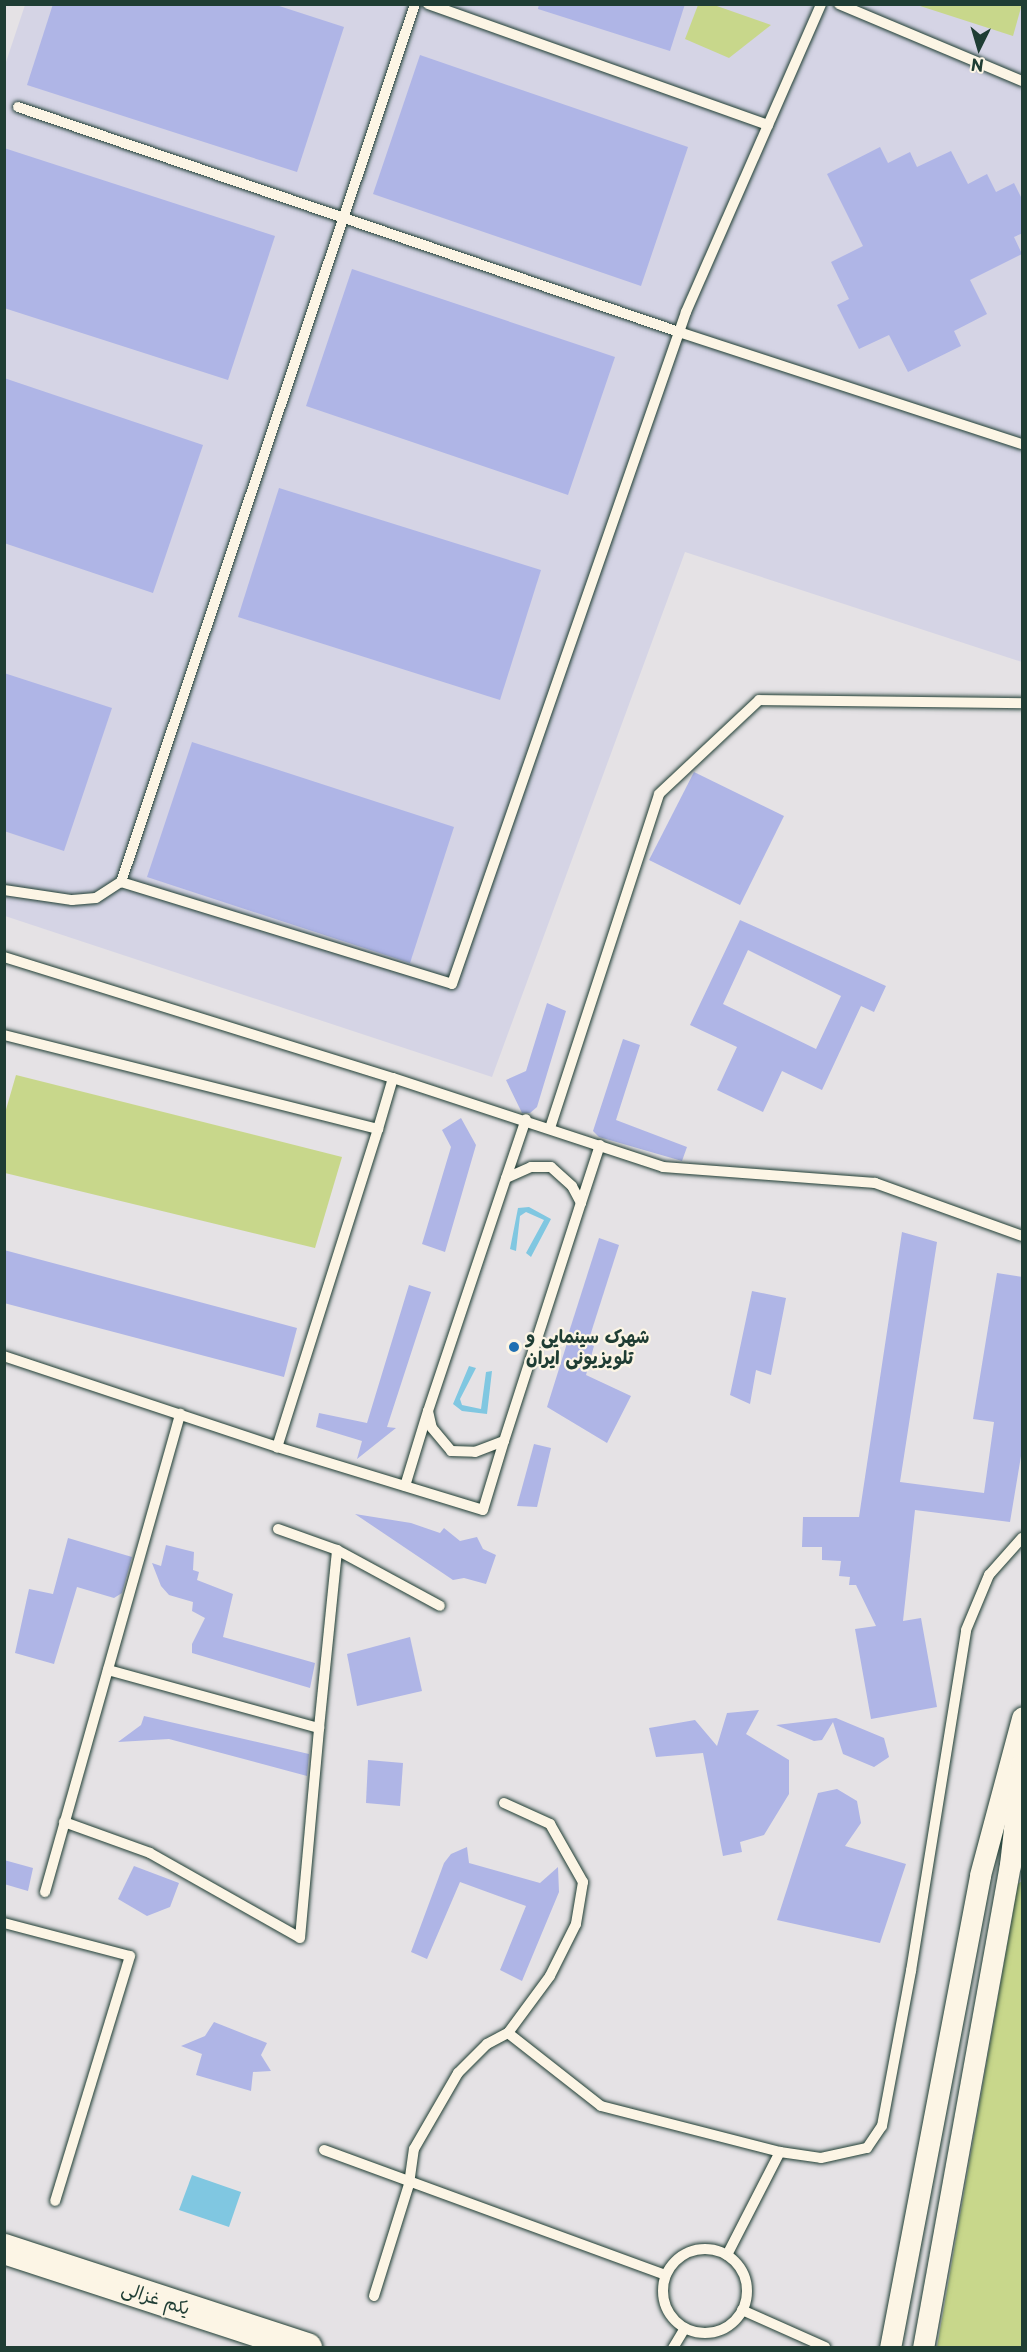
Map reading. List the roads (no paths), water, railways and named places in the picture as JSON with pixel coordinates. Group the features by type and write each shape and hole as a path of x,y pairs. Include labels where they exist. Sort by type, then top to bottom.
{"street":[{"path":"890,2348 980,1875 1023,1718"},
{"path":"923,2348 1016,1863 1023,1748"},
{"path":"980,1875 1016,1863"},
{"name":"یکم غزالی","path":"4,2249 307,2348"},
{"path":"905,2271 937,2273"}],"lane":[{"path":"4,890 72,900 96,898 121,882 415,4"},
{"path":"428,4 768,125"},
{"path":"121,882 452,984 679,332 821,4"},
{"path":"839,4 1023,81"},
{"path":"18,107 679,332 1023,444"},
{"path":"550,1128 658,794 759,700 1023,703"},
{"path":"4,957 526,1119 663,1167 875,1183 1023,1236"},
{"path":"4,1035 378,1129"},
{"path":"277,1447 393,1078"},
{"path":"405,1486 526,1119"},
{"path":"4,1356 277,1447 483,1510 600,1145"},
{"path":"506,1178 531,1167 551,1167 572,1186 581,1203"},
{"path":"428,1411 432,1428 451,1451 475,1452 504,1441"},
{"path":"45,1892 180,1414"},
{"path":"278,1529 337,1550 440,1606"},
{"path":"508,2033 601,2106 780,2152 821,2158 867,2148 882,2126 940,1810 966,1630 989,1575 1023,1538"},
{"path":"64,1822 150,1853 300,1938 337,1550"},
{"path":"108,1670 319,1728"},
{"path":"374,2296 409,2184 414,2149 458,2073 487,2044 508,2033 550,1976 576,1924 583,1882 550,1824 504,1803"},
{"path":"4,1923 130,1956 55,2201"},
{"path":"324,2150 409,2184 666,2275"},
{"path":"727,2255 780,2152"},
{"path":"704,2249 727,2255 741,2269 746,2283 742,2310 724,2328 711,2332 685,2328 667,2309 663,2296 666,2275 678,2258 690,2251 704,2249"},
{"path":"742,2310 825,2347"},
{"path":"674,2348 685,2328"}],"water":[{"path":"529,1207 551,1219 531,1257 526,1253 544,1220 526,1212 520,1216 516,1251 510,1249 518,1208"},
{"path":"469,1366 476,1368 460,1399 462,1405 481,1409 486,1372 492,1371 487,1414 462,1411 453,1404"},
{"path":"192,2175 241,2192 229,2227 179,2210"}],"place":[{"name":"شهرک سینمایی و تلویزیونی ایران","path":"514,1347"}]}
